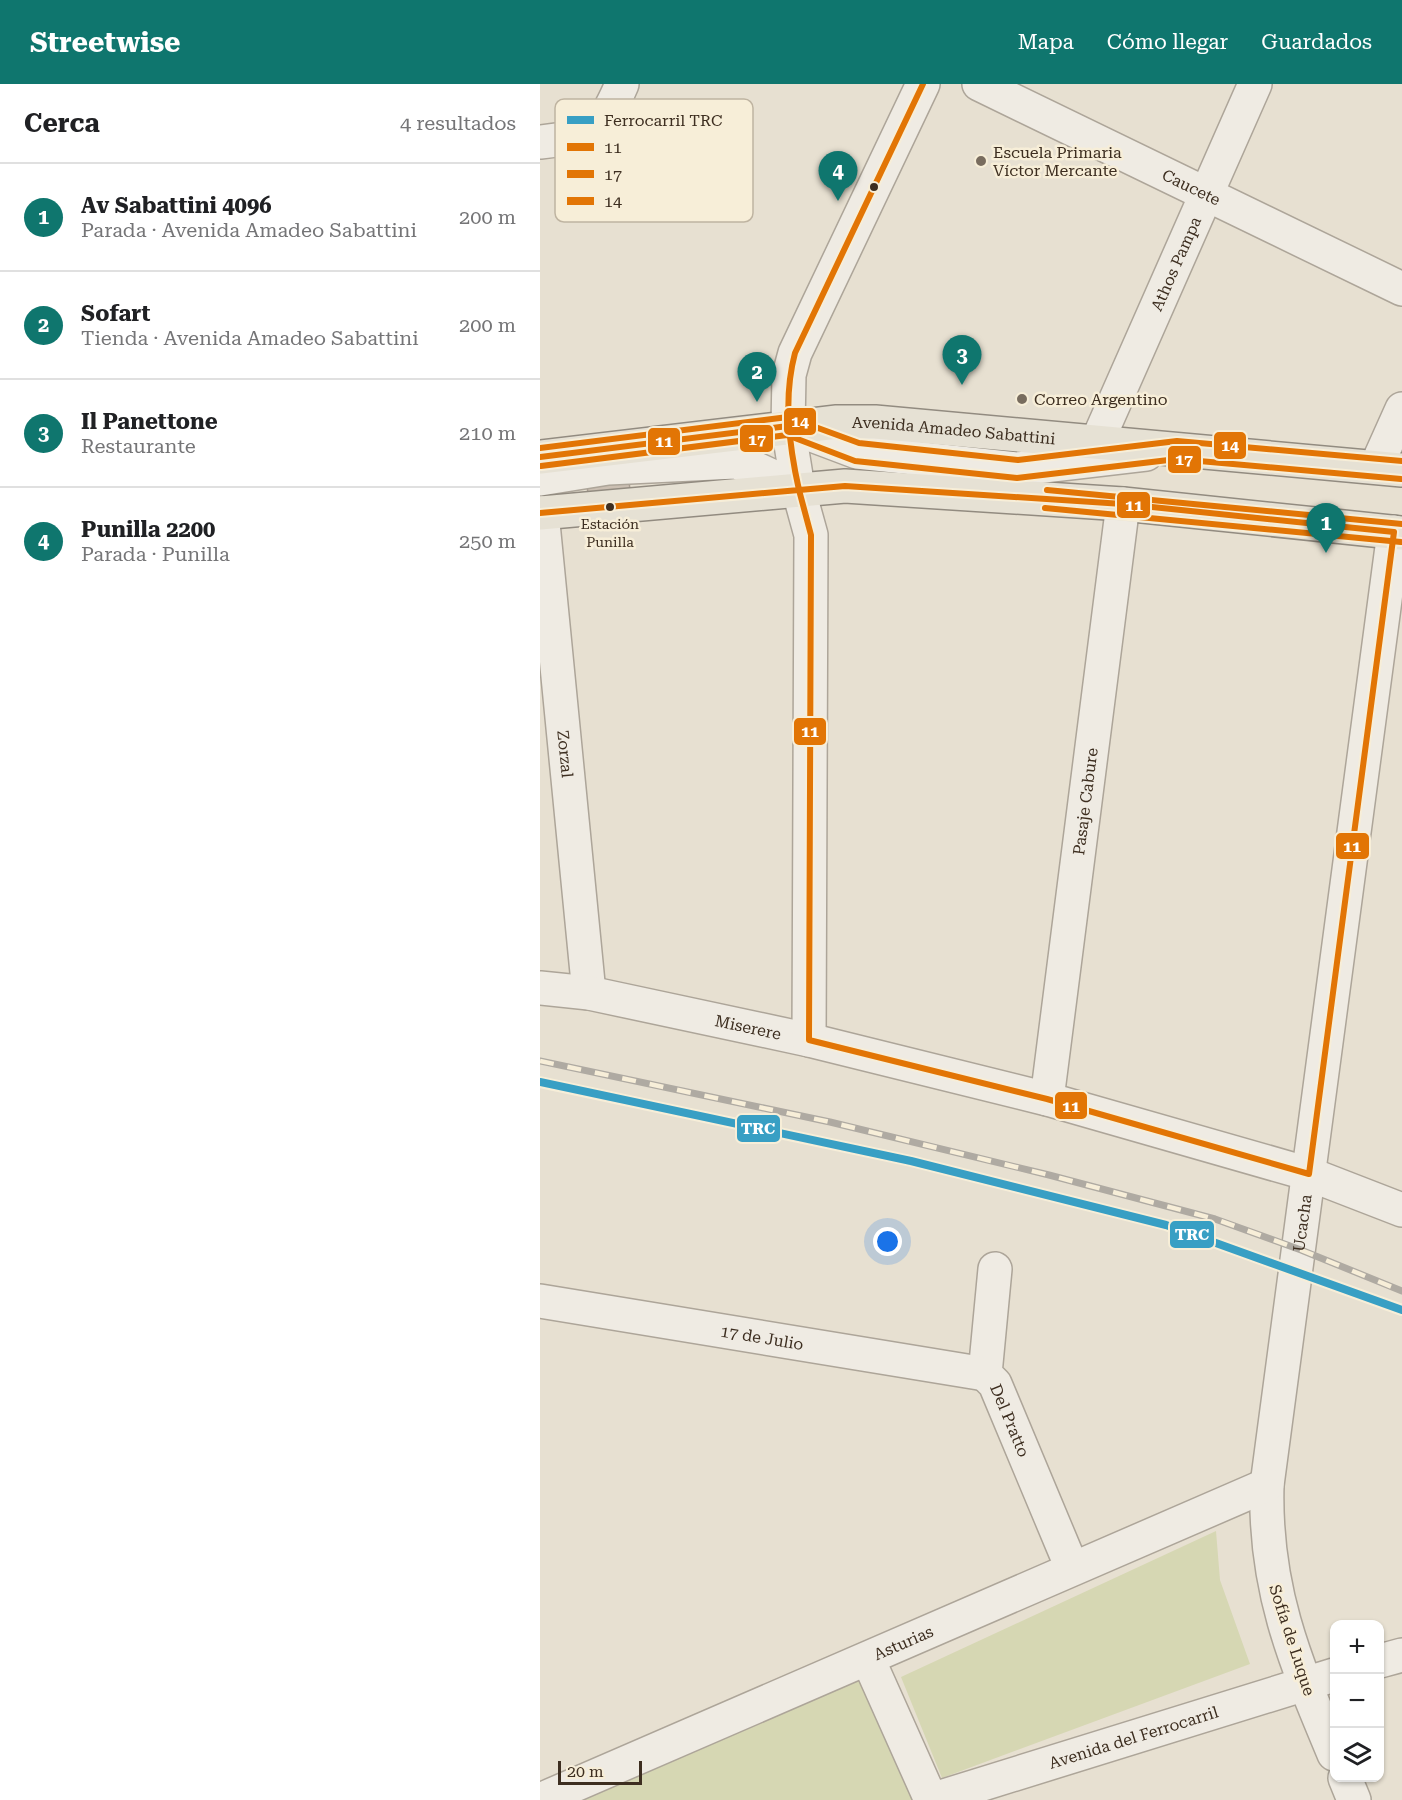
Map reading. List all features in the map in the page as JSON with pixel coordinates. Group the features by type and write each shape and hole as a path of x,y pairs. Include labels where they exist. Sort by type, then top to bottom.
{"main road":[{"name":"Avenida Amadeo Sabattini","path":"540,457 788,426 875,422 1389,469"},
{"path":"541,513 798,488 878,487 1123,504 1398,532"}],"street":[{"path":"615,99 622,84"},
{"path":"809,1040 811,535 798,488 788,426 789,375 795,353 923,84"},
{"name":"Caucete","path":"980,84 1402,289"},
{"name":"Athos Pampa","path":"1097,442 1255,84"},
{"path":"540,142 555,140"},
{"path":"1389,469 1402,409"},
{"path":"788,426 857,452 1018,469 1177,450"},
{"path":"540,479 608,468 735,462 750,466 798,488"},
{"name":"Pasaje Cabure","path":"1047,1099 1123,504"},
{"name":"Zorzal","path":"541,513 589,993"},
{"name":"Ucacha","path":"1267,1485 1398,532"},
{"name":"Miserere","path":"540,988 589,993 809,1040 1047,1099 1309,1174 1402,1210"},
{"name":"Del Pratto","path":"995,1269 985,1374 996,1384 1072,1568"},
{"name":"17 de Julio","path":"540,1301 985,1374"},
{"name":"Asturias","path":"540,1800 1267,1485"},
{"name":"Sofía de Luque","path":"1267,1485 1266,1522 1273,1582 1320,1679 1330,1729"},
{"path":"1384,1660 1402,1655"},
{"path":"868,1659 931,1800"},
{"name":"Avenida del Ferrocarril","path":"931,1800 1320,1679"},
{"path":"1347,1782 1354,1800"}],"green space":[{"path":"1216,1531 1220,1580 1250,1664 942,1778 901,1677"},
{"path":"863,1672 919,1797 911,1800 567,1800"}],"building":[{"path":"629,480 630,491 588,495 587,484"}],"railway":[{"path":"540,1061 830,1122 1049,1175 1215,1219 1301,1250 1402,1291"}],"rail line":[{"name":"TRC","path":"540,1082 911,1161 1166,1225 1402,1310"}],"transit line":[{"name":"11","path":"799,490 792,456 788,404 795,353 923,84"},
{"name":"14","path":"540,448 788,417 859,443 1018,460 1177,441 1402,461"},
{"name":"11","path":"540,457 788,426"},
{"name":"17","path":"541,466 787,435 855,461 1017,478 1177,459 1401,479"},
{"name":"11","path":"845,486 1123,504 1394,532 1309,1174 1047,1099 809,1040 811,535 799,490 845,486"},
{"name":"11","path":"540,513 799,490"},
{"name":"14","path":"1047,490 1402,524"},
{"name":"17","path":"1045,508 1401,542"}],"place":[{"name":"Escuela Primaria Víctor Mercante","path":"981,161"},
{"name":"Punilla 2200","path":"838,201"},
{"name":"Il Panettone","path":"962,385"},
{"name":"Correo Argentino","path":"1022,399"},
{"name":"Sofart","path":"757,402"},
{"name":"Estación Punilla","path":"610,507"},
{"name":"Av Sabattini 4096","path":"1326,553"}]}
